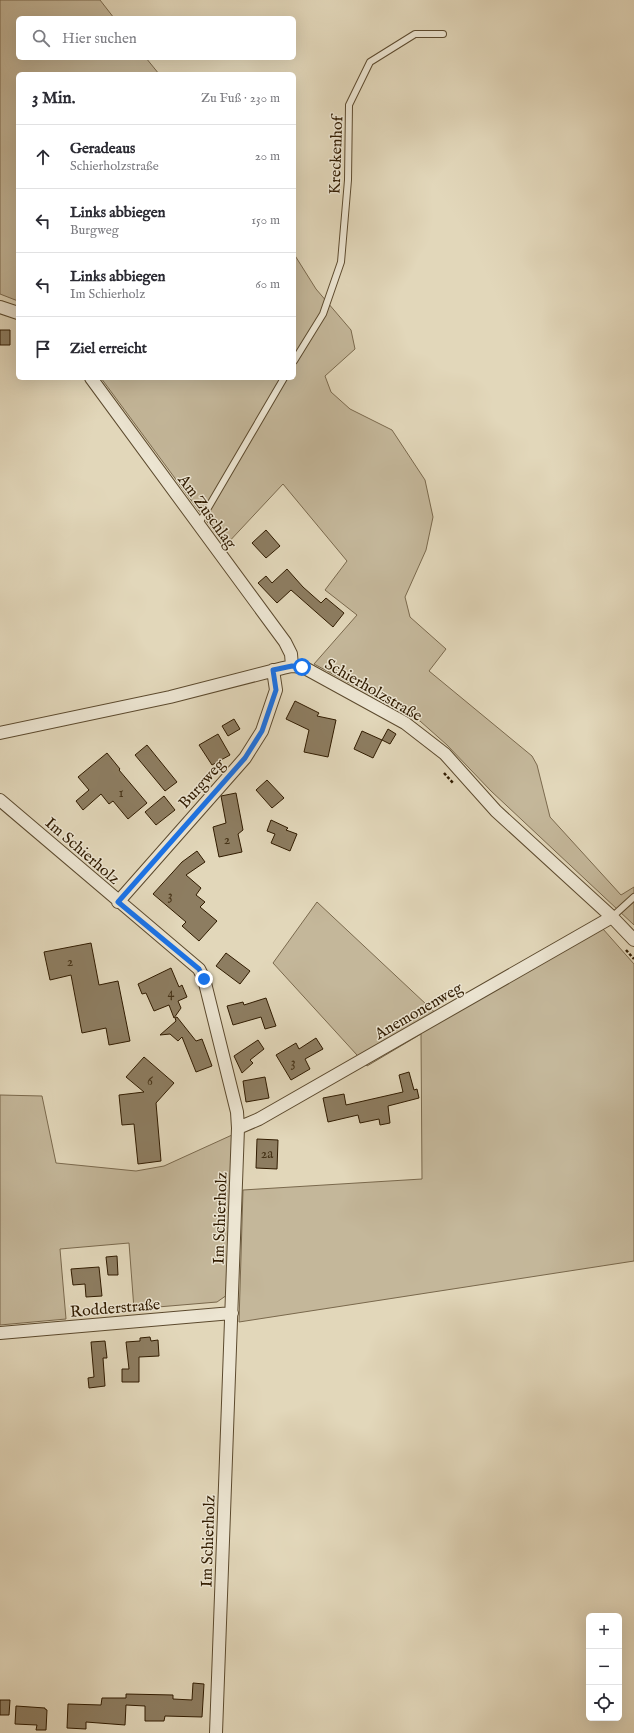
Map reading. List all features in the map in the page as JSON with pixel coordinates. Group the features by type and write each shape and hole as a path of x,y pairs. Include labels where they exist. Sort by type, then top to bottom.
{"street":[{"path":"0,307 16,312"},
{"name":"Am Zuschlag","path":"91,380 285,642 291,654 292,666"},
{"name":"Schierholzstraße","path":"0,733 170,697 273,670 292,666 302,667 398,719 433,744 445,754 496,811 612,917 634,940"},
{"name":"Burgweg","path":"118,902 245,758 262,731 276,690 273,670"},
{"name":"Im Schierholz","path":"0,800 118,902 199,969 204,979 238,1112 216,1733"},
{"name":"Anemonenweg","path":"238,1128 259,1119 612,917"},
{"name":"Rodderstraße","path":"0,1333 232,1313"}],"lane":[{"name":"Kreckenhof","path":"296,358 323,314 341,262 348,180 349,106 370,62 415,34 444,34"},
{"path":"198,525 283,380"},
{"path":"612,917 634,897"}],"path":[{"path":"443,771 459,788"},
{"path":"624,947 634,959"}],"shaded area":[{"path":"0,0 100,0 112,16 16,16 16,60 148,60 157,72 16,72 16,300 0,294"},
{"path":"296,257 316,289 351,330 355,349 325,376 331,392 350,409 392,430 425,480 433,517 426,550 405,597 410,617 446,649 429,671 532,756 537,765 550,817 621,895 634,887 634,925 491,791 447,745 420,721 314,664 357,615 325,590 347,561 283,484 225,546 102,380 296,380"},
{"path":"317,902 443,1020 603,929 634,964 634,1261 239,1322 243,1190 422,1179 421,1034 367,1066 273,963"},
{"path":"0,1095 42,1096 56,1163 136,1171 164,1166 232,1135 227,1295 217,1302 134,1309 129,1243 60,1249 66,1319 0,1325"}],"building":[{"path":"0,330 10,330 10,345 0,345"},
{"path":"266,530 280,546 266,558 252,543"},
{"path":"287,569 303,587 321,603 326,598 344,613 333,627 291,590 277,603 258,583 266,576 272,583"},
{"path":"295,701 319,713 317,716 336,720 328,757 304,752 309,730 286,719"},
{"path":"234,719 240,729 228,736 222,726"},
{"path":"388,729 396,734 390,744 382,740"},
{"path":"362,731 382,740 373,758 354,749"},
{"path":"218,734 230,755 212,765 199,745"},
{"path":"147,745 177,782 165,791 135,755"},
{"path":"107,753 120,769 119,770 147,803 128,819 113,801 109,804 101,794 83,810 76,801 89,790 78,777"},
{"path":"267,780 284,798 272,808 256,790"},
{"path":"236,793 243,830 238,834 242,852 219,857 213,827 226,823 221,796"},
{"path":"164,796 175,810 156,825 145,812"},
{"path":"271,820 288,828 286,830 297,834 290,851 271,843 275,834 267,831"},
{"path":"197,851 205,862 186,875 201,888 196,895 205,902 200,907 217,921 199,941 182,926 186,922 153,894 182,862"},
{"path":"91,943 99,985 118,981 130,1041 109,1045 106,1028 82,1033 71,975 50,980 44,952"},
{"path":"226,953 250,971 240,984 216,966"},
{"path":"171,968 179,987 182,985 187,997 178,1001 181,1008 174,1018 169,1005 154,1011 146,993 142,994 138,984"},
{"path":"266,998 276,1026 265,1029 261,1017 233,1025 227,1006 243,1002 244,1005"},
{"path":"177,1017 196,1041 202,1039 212,1066 196,1072 182,1037 178,1041 170,1034 160,1035 176,1021 175,1018"},
{"path":"316,1038 323,1049 305,1059 310,1069 291,1080 276,1055 296,1043 299,1049"},
{"path":"258,1040 264,1049 250,1060 253,1063 242,1073 234,1056"},
{"path":"144,1057 174,1083 156,1103 161,1161 138,1164 134,1124 122,1125 119,1095 144,1092 126,1077"},
{"path":"409,1072 414,1090 417,1089 419,1098 388,1106 390,1123 380,1125 379,1119 360,1123 358,1115 328,1122 323,1098 344,1094 346,1105 403,1092 399,1075"},
{"path":"265,1077 269,1098 246,1102 243,1081"},
{"path":"257,1139 278,1140 277,1169 256,1168"},
{"path":"117,1256 118,1275 108,1275 106,1257"},
{"path":"99,1267 102,1296 86,1297 85,1284 73,1285 71,1269"},
{"path":"150,1337 151,1341 158,1340 159,1356 139,1357 139,1382 122,1382 122,1369 129,1369 126,1342 140,1341 140,1338"},
{"path":"105,1341 107,1358 103,1358 105,1386 89,1388 88,1378 94,1377 91,1342"},
{"path":"193,1683 204,1684 202,1717 165,1716 164,1721 145,1721 145,1706 126,1705 125,1725 86,1722 86,1729 67,1728 68,1704 101,1705 102,1698 126,1698 126,1694 173,1695 173,1699 192,1700"},
{"path":"0,1700 10,1700 9,1715 0,1715"},
{"path":"16,1706 45,1708 47,1710 46,1730 36,1730 37,1725 15,1724"}],"route":[{"path":"204,979 199,969 118,902 245,758 262,731 276,690 276,680 273,670 292,666 302,667"}]}
